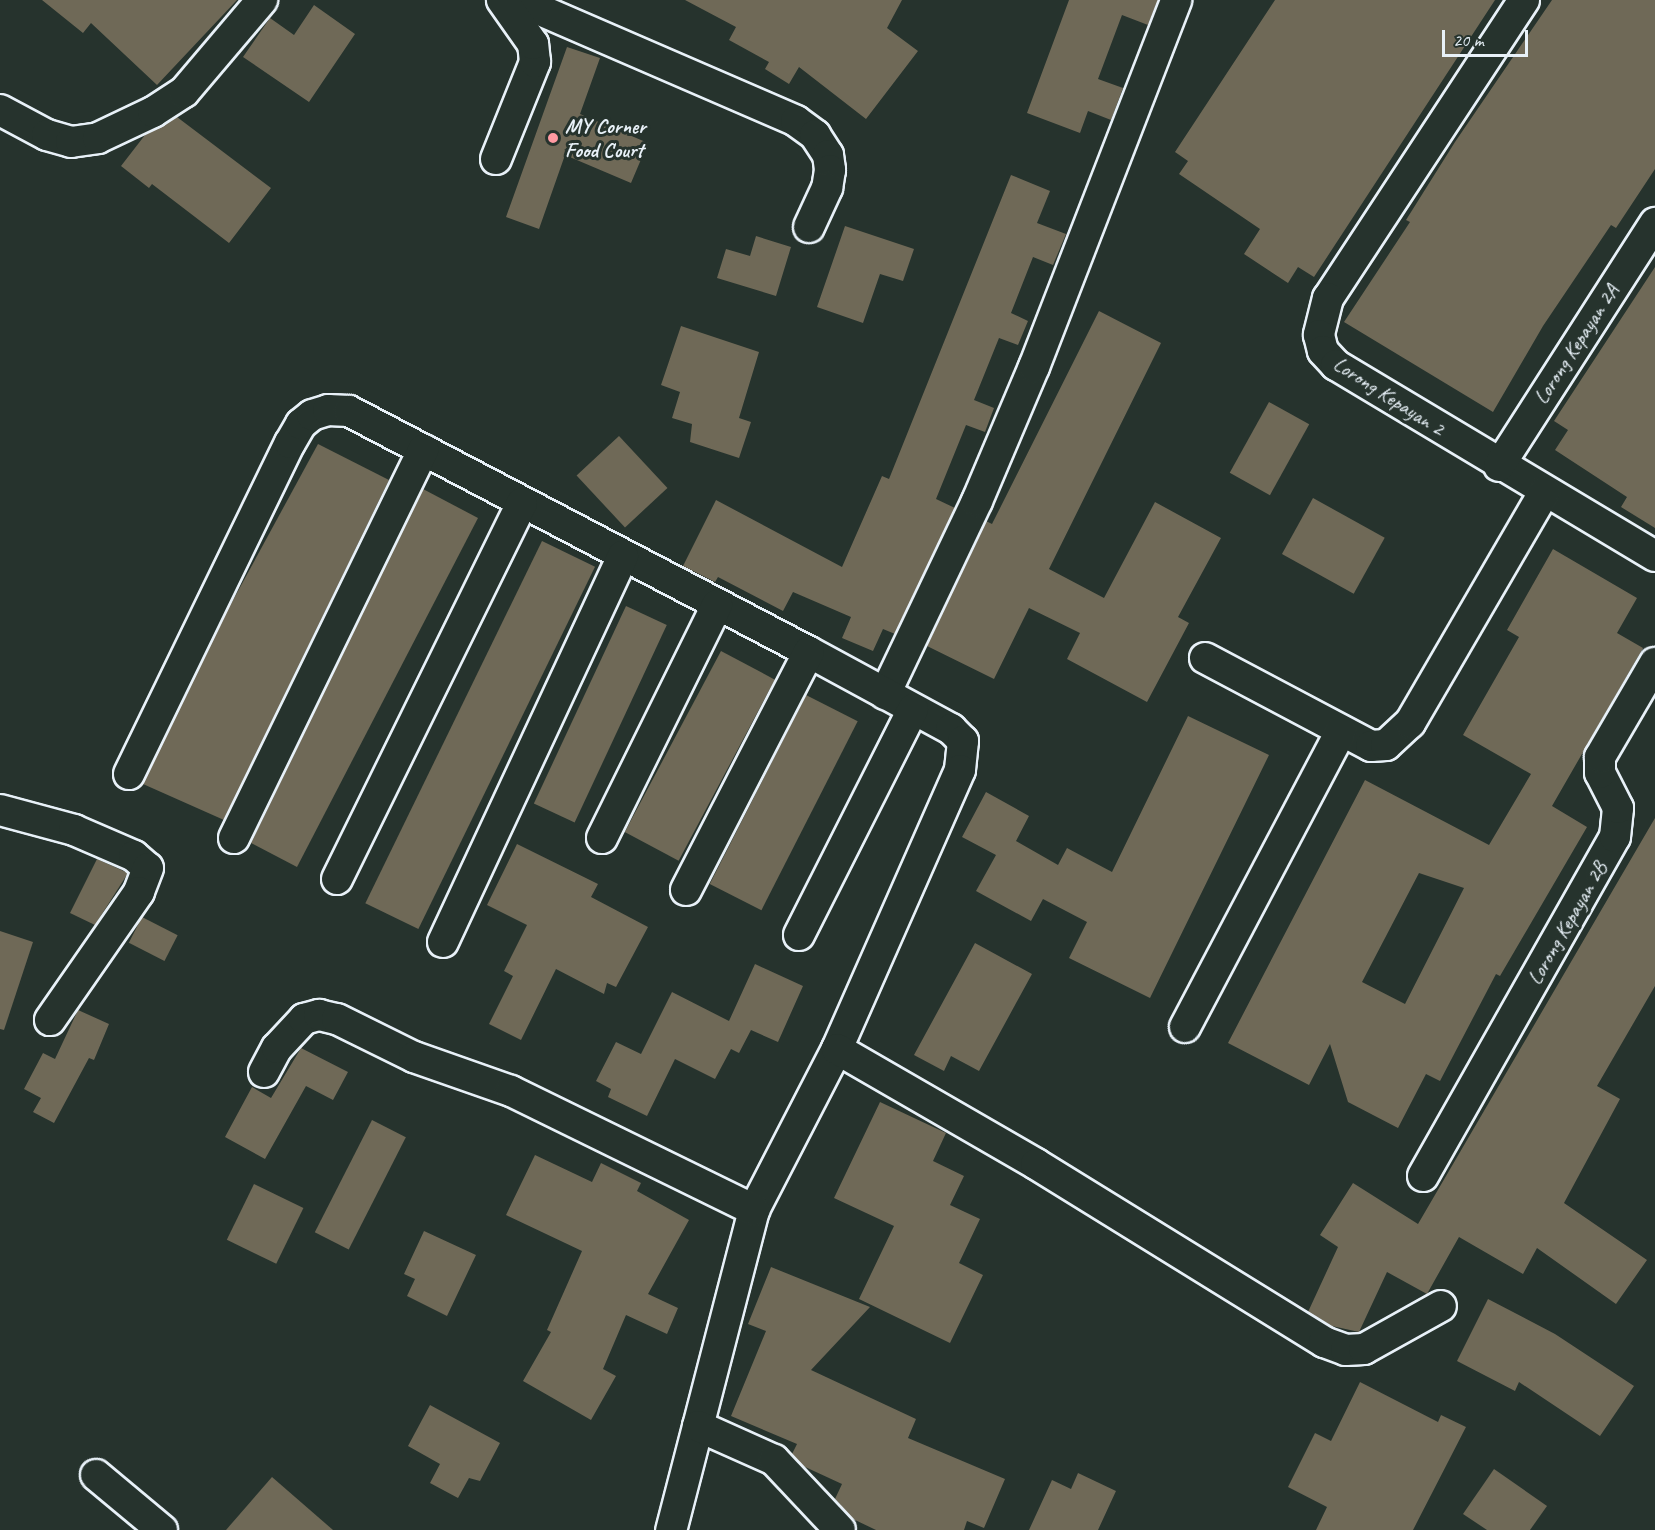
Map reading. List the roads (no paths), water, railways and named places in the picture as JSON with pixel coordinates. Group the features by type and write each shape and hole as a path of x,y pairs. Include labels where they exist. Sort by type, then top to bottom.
{"street":[{"path":"0,110 47,135 71,142 98,138 153,112 184,92 262,0"},
{"path":"496,159 535,62 533,44 502,0"},
{"path":"517,0 796,121 814,135 828,155 830,170 828,188 809,227"},
{"path":"885,694 977,501 1034,367 1176,0"},
{"name":"Lorong Kepayan 2","path":"1524,0 1328,298 1319,334 1323,351 1336,365 1499,466 1655,556"},
{"name":"Lorong Kepayan 2A","path":"1499,466 1655,223"},
{"path":"129,774 301,424 312,415 328,410 349,411 809,652 913,709 963,741 960,770 837,1048 754,1210 671,1530"},
{"path":"234,838 423,450"},
{"path":"1205,658 1371,746 1386,746 1397,738 1410,723 1545,491"},
{"path":"337,879 522,503"},
{"path":"443,942 623,556"},
{"path":"602,838 717,605"},
{"path":"686,890 809,652"},
{"name":"Lorong Kepayan 2B","path":"1422,1176 1615,837 1618,808 1600,773 1600,758 1655,663"},
{"path":"799,935 913,709"},
{"path":"1185,1027 1341,731"},
{"path":"0,810 74,830 134,856 148,868 139,892 50,1020"},
{"path":"264,1072 277,1048 304,1019 319,1015 337,1019 414,1057 511,1091 754,1210"},
{"path":"837,1048 1036,1164 1324,1342 1346,1350 1364,1349 1441,1306"},
{"path":"698,1426 774,1460 840,1530"},
{"path":"96,1475 162,1530"}],"place":[{"name":"MY Corner Food Court","path":"553,138"}]}
